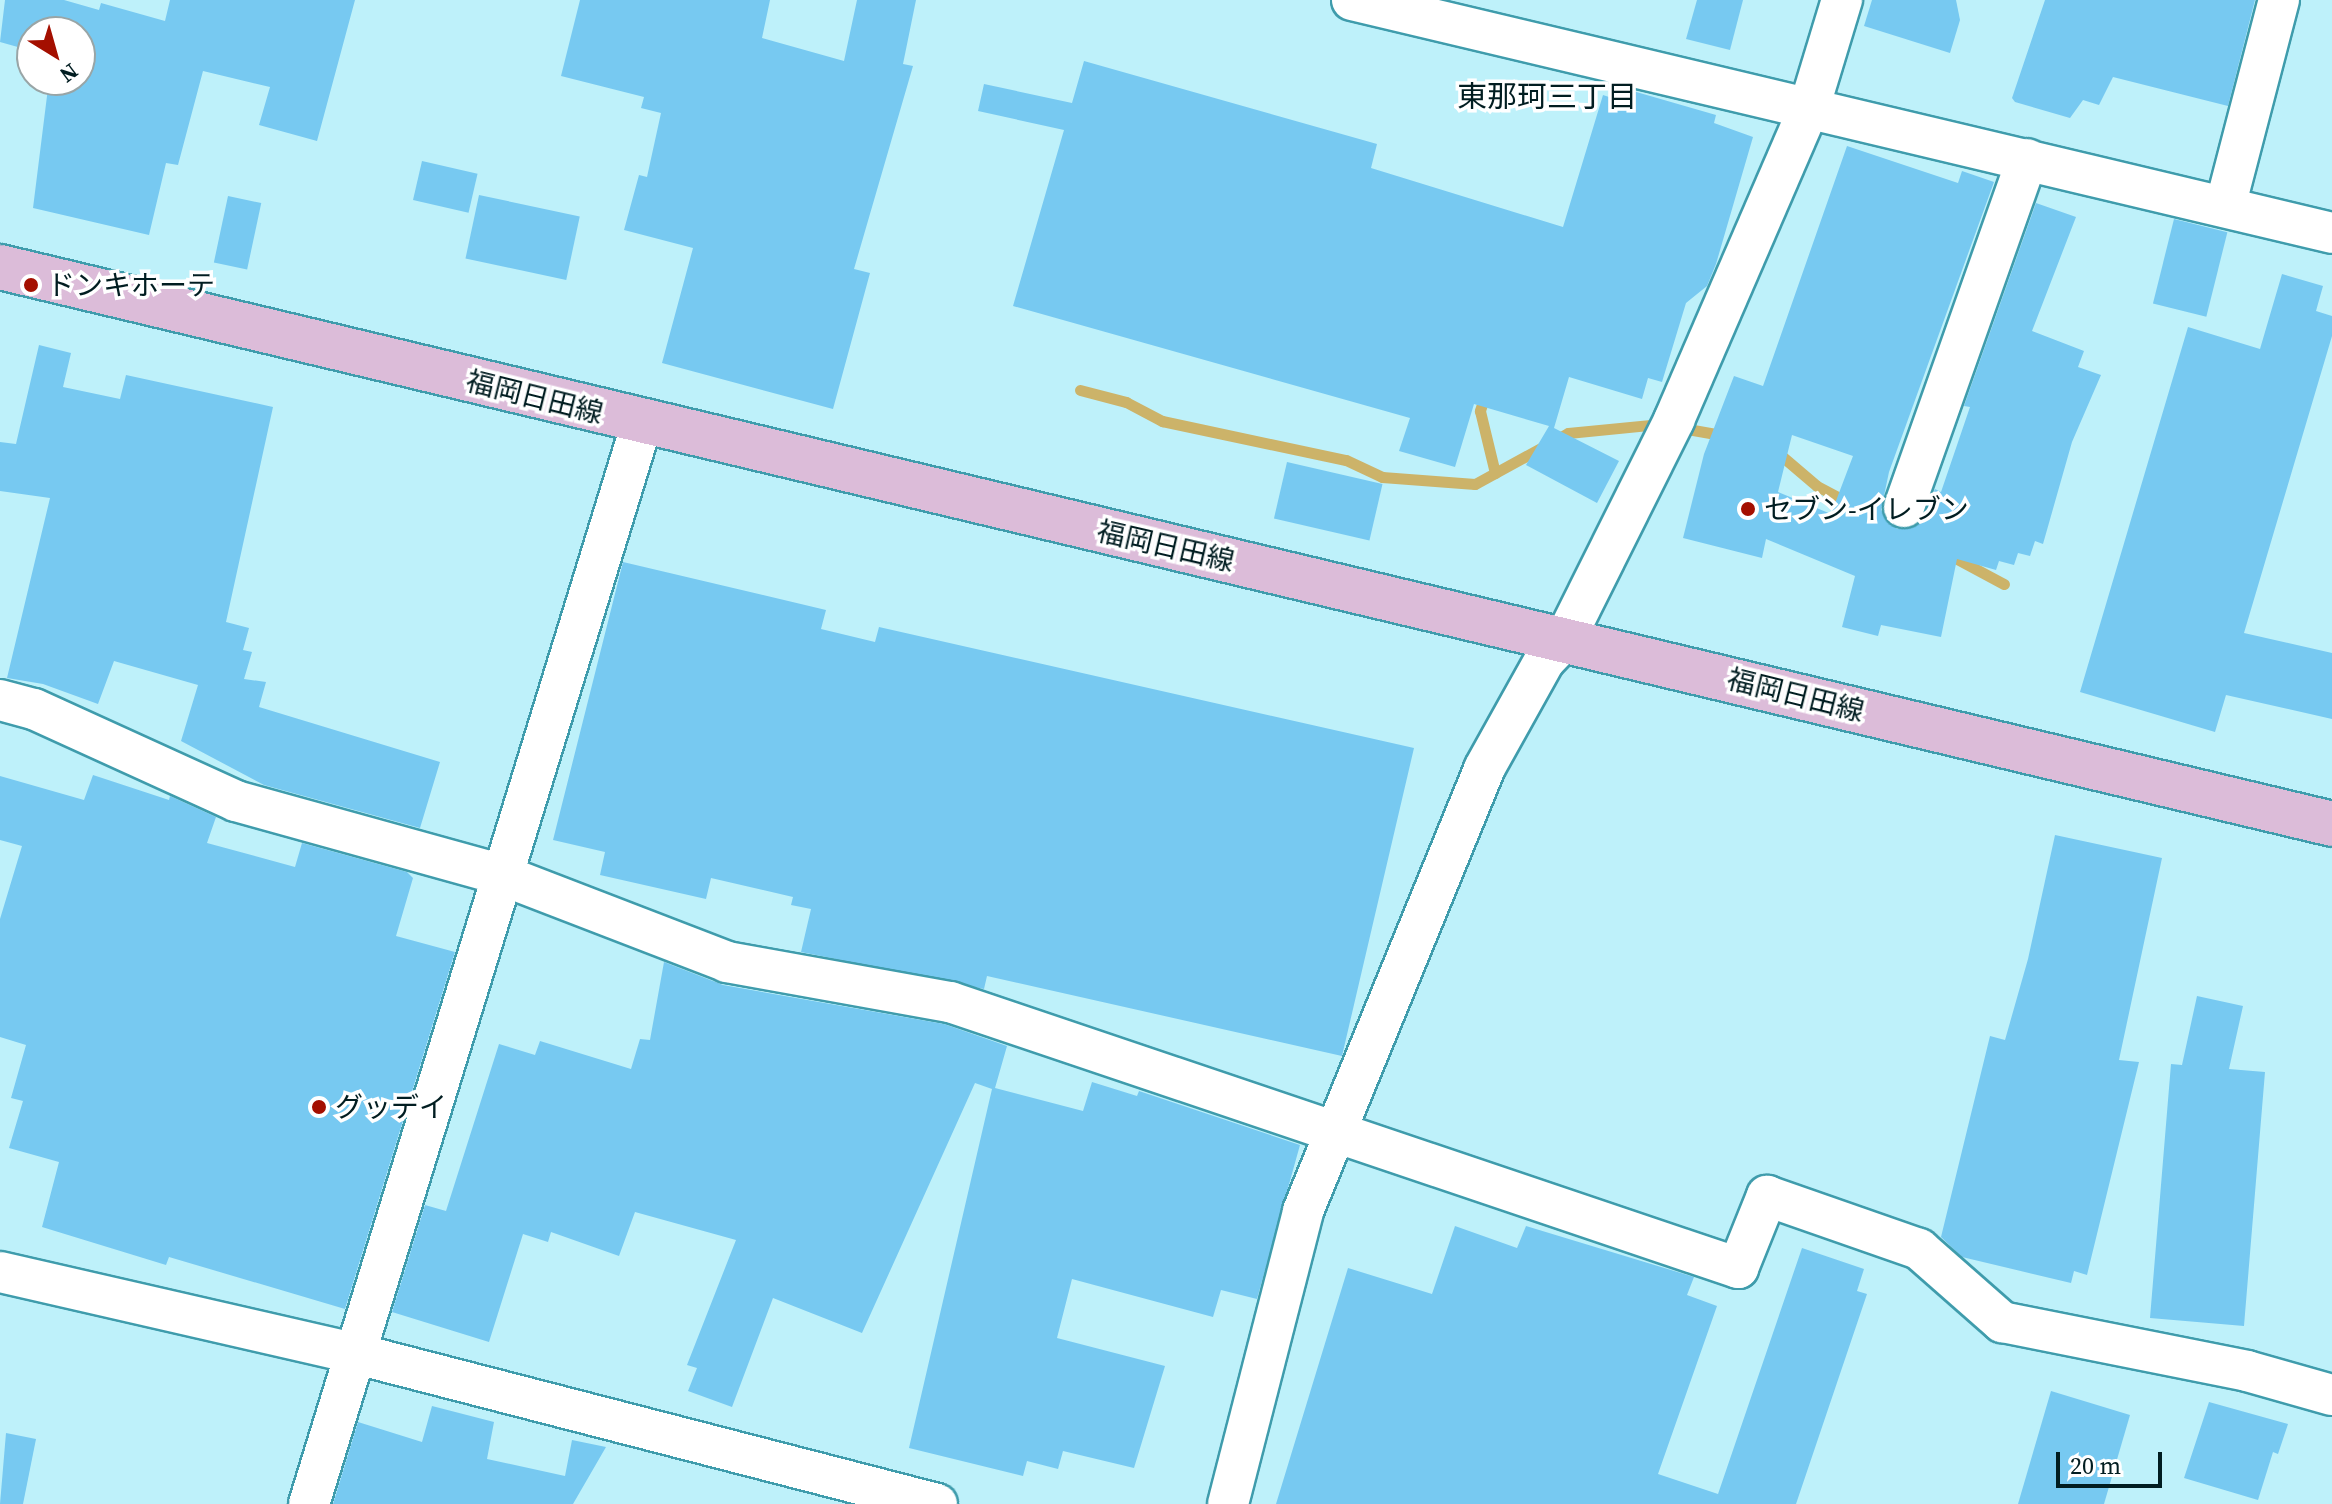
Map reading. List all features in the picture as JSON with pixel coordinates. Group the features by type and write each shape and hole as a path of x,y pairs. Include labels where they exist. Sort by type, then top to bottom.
{"main road":[{"name":"福岡日田線","path":"0,267 642,423 1565,639 2332,824"}],"street":[{"path":"1352,0 1810,105 2332,233"},
{"path":"1228,1504 1303,1211 1484,769 1544,661 1565,639 1674,420 1810,105 1842,0"},
{"path":"2225,207 2279,0"},
{"path":"1904,507 2027,159"},
{"path":"309,1504 642,423"},
{"path":"0,700 34,709 236,801 502,875 727,962 950,1002 1335,1135 1738,1268 1767,1196 1919,1249 2002,1322 2247,1371 2332,1395"},
{"path":"0,1272 357,1354 937,1504"}],"building":[{"path":"5,0 64,0 99,10 101,3 165,21 170,0 355,0 317,141 259,125 270,87 203,71 178,165 166,163 149,235 33,208 47,96 96,96 96,16 16,16 16,46 0,42"},
{"path":"580,0 770,0 762,38 844,61 857,0 916,0 903,64 913,66 854,269 870,273 833,409 662,363 693,248 624,230 639,175 647,177 661,113 641,108 644,97 561,76"},
{"path":"1697,0 1743,0 1730,50 1686,39"},
{"path":"1872,0 1956,0 1960,20 1950,53 1864,26"},
{"path":"2045,0 2255,0 2228,106 2113,77 2099,105 2083,100 2070,118 2015,102 2012,98"},
{"path":"1084,61 1377,144 1371,168 1563,227 1603,95 1615,99 1619,87 1716,115 1714,123 1753,137 1716,264 1707,286 1686,303 1662,382 1648,378 1642,399 1569,377 1554,428 1619,461 1597,503 1526,465 1549,426 1474,404 1455,467 1399,451 1410,418 1013,306 1064,130 978,111 984,84 1072,103"},
{"path":"1847,146 1958,183 1962,171 1994,182 1889,472 1881,510 1897,529 1919,524 1935,489 1941,492 1970,407 1964,406 2036,203 2076,217 2032,331 2084,351 2078,367 2101,375 2072,442 2043,544 2035,541 2030,556 2018,553 2014,565 1999,561 1996,570 1957,559 1941,637 1881,625 1878,636 1842,627 1855,576 1766,539 1762,558 1683,538 1704,454 1734,376 1763,386","holes":["1792,435 1853,456 1831,514 1778,492"]},
{"path":"422,161 478,174 469,213 413,200"},
{"path":"479,195 580,216 566,280 465,259"},
{"path":"228,196 261,203 247,270 214,263"},
{"path":"2174,219 2227,232 2206,317 2153,303"},
{"path":"2282,274 2323,286 2316,311 2332,316 2332,336 2244,633 2332,653 2332,719 2226,695 2215,732 2080,692 2188,327 2260,349"},
{"path":"39,345 71,353 63,387 120,399 126,375 273,407 226,622 249,628 243,650 252,652 244,679 266,682 259,707 440,762 420,828 264,785 181,741 198,685 114,661 98,704 43,684 7,678 50,498 0,491 0,442 16,444"},
{"path":"1287,462 1382,484 1369,541 1274,519"},
{"path":"623,562 826,610 821,629 875,642 879,627 1414,748 1342,1056 987,976 984,989 801,952 811,909 791,905 793,897 711,878 706,899 600,875 605,852 553,840"},
{"path":"93,775 169,800 170,796 216,817 207,843 295,867 302,843 407,872 413,878 396,936 455,952 345,1309 169,1257 166,1265 42,1227 59,1162 9,1148 23,1101 11,1098 26,1045 0,1037 0,919 22,846 0,840 0,776 84,800"},
{"path":"2055,835 2162,858 2119,1060 2139,1062 2087,1275 2074,1271 2071,1283 1962,1257 1941,1237 1990,1036 2005,1040 2028,959"},
{"path":"664,962 723,985 944,1024 1007,1046 995,1088 1083,1111 1092,1082 1137,1096 1139,1091 1300,1145 1257,1299 1221,1290 1213,1317 1072,1279 1057,1338 1165,1366 1134,1468 1063,1451 1058,1469 1027,1461 1023,1476 909,1448 992,1089 975,1083 862,1333 773,1298 732,1407 688,1391 697,1368 687,1365 736,1240 635,1212 619,1256 551,1232 548,1242 523,1234 489,1342 392,1312 425,1205 446,1211 499,1044 535,1055 540,1041 631,1069 640,1039 650,1040"},
{"path":"2197,996 2243,1006 2229,1069 2265,1072 2244,1326 2150,1318 2171,1064 2182,1065"},
{"path":"1455,1226 1517,1248 1526,1226 1694,1277 1687,1295 1717,1306 1658,1474 1718,1494 1802,1248 1864,1269 1857,1291 1867,1294 1796,1504 1276,1504 1348,1268 1432,1294"},
{"path":"2051,1391 2130,1415 2104,1504 2018,1504"},
{"path":"2209,1402 2288,1424 2278,1454 2273,1452 2258,1500 2184,1478"},
{"path":"432,1406 494,1422 487,1459 565,1476 572,1440 606,1447 573,1504 333,1504 358,1422 422,1442"},
{"path":"6,1433 36,1439 23,1504 0,1504"}],"waterway":[{"path":"1080,390 1126,402 1162,421 1346,460 1382,477 1475,484 1568,433 1659,424 1727,436"},
{"path":"1486,392 1480,411 1495,473"},
{"path":"1777,452 1817,486 1851,504"},
{"path":"1944,552 2004,584"}],"place":[{"name":"ドンキホーテ","path":"31,285"},
{"name":"セブン-イレブン","path":"1748,509"},
{"name":"グッデイ","path":"319,1107"}],"district":[{"name":"東那珂三丁目","path":"1547,97"}]}
